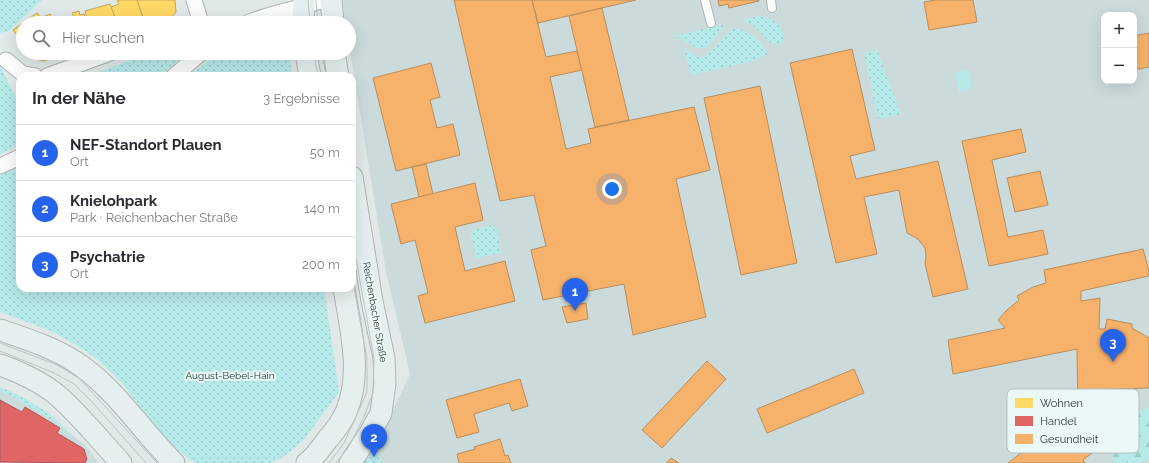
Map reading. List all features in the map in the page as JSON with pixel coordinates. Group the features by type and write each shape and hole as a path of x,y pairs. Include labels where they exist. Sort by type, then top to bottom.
{"street":[{"path":"194,0 198,16"},
{"path":"272,16 303,10 323,0"},
{"path":"331,0 332,16"},
{"path":"6,60 21,72"},
{"path":"58,72 91,60"},
{"path":"179,72 193,60"},
{"path":"307,60 309,72"},
{"path":"335,60 337,72"},
{"path":"0,166 16,159"},
{"name":"Reichenbacher Straße","path":"350,463 370,435 381,412 385,383 384,358 372,301 356,202"},
{"path":"307,463 333,434 346,413 352,394 355,375 353,344 345,292"},
{"path":"0,330 20,336 61,354 83,367 108,389 174,463"},
{"path":"0,365 33,380 56,394 121,463"}],"lane":[{"path":"705,0 711,23"}],"shaded area":[{"path":"343,0 1149,0 1149,463 383,463 375,450 410,374 386,272 356,88 356,72 353,72 351,60 356,60 356,16 344,16"},
{"path":"0,393 7,394 53,420 85,445 99,463 0,463"}],"green space":[{"path":"0,0 42,0 25,16 16,16 16,24 9,31 0,33"},
{"path":"758,16 773,20 780,27 784,37 784,43 773,43 767,41 751,24 742,20"},
{"path":"725,24 706,48 696,48 676,37 678,35"},
{"path":"734,28 750,33 754,36 768,54 750,62 691,75 684,49 701,58"},
{"path":"877,50 901,114 878,119 864,53"},
{"path":"132,60 178,60 165,72 99,72"},
{"path":"209,60 290,60 291,72 194,72"},
{"path":"0,66 16,97 16,147 0,154"},
{"path":"968,70 972,88 959,92 955,73"},
{"name":"August-Bebel-Hain","path":"16,168 16,292 325,292 339,392 304,440 282,458 270,463 194,463 163,437 122,383 97,359 51,331 0,312 0,175"},
{"path":"491,225 497,229 501,253 476,258 470,231"},
{"path":"0,387 31,402 49,414 74,438 53,420 7,394 0,393"},
{"path":"1149,407 1149,460 1139,463 1114,463 1112,458 1114,453 1139,453 1139,414"},
{"path":"375,450 383,463 361,463"}],"building: Wohnen":[{"path":"117,0 137,0 143,16 114,16 111,7 119,4"},
{"path":"137,0 175,0 176,12 173,16 143,16"},
{"path":"110,4 114,16 86,16 85,11"},
{"path":"79,11 80,15 84,14 85,16 74,16 72,13"}],"building: Handel":[{"path":"0,400 22,412 25,407 60,428 57,433 84,449 87,459 85,463 0,462"}],"building: Gesundheit":[{"path":"454,0 532,0 546,57 577,51 582,70 550,77 566,149 591,143 588,129 694,107 710,170 676,179 706,317 633,335 624,284 543,300 531,250 546,246 534,195 500,201"},
{"path":"532,0 636,0 538,23"},
{"path":"718,0 759,1 729,8 728,4 719,6"},
{"path":"935,0 973,0 977,22 929,30 924,2"},
{"path":"602,8 629,120 595,127 569,16"},
{"path":"1149,33 1149,67 1137,69 1137,48 1137,35"},
{"path":"852,49 875,150 850,156 856,179 938,161 968,289 933,297 925,264 925,248 918,239 907,233 899,190 864,197 877,254 836,263 790,63"},
{"path":"431,63 440,97 430,100 437,128 453,124 460,155 396,171 373,78"},
{"path":"760,86 797,263 741,275 704,98"},
{"path":"1021,129 1026,152 992,160 1008,237 1043,230 1048,254 989,266 962,141"},
{"path":"426,164 433,194 419,197 412,167"},
{"path":"1040,171 1048,205 1015,212 1007,178"},
{"path":"475,183 483,220 455,227 465,271 505,261 515,301 425,323 418,296 428,293 415,240 401,244 391,204"},
{"path":"1143,249 1149,276 1081,291 1081,301 1100,298 1099,329 1105,329 1107,319 1132,324 1132,328 1149,338 1149,388 1078,389 1077,349 953,374 948,340 1005,328 998,320 1019,300 1017,296 1033,287 1046,283 1044,270"},
{"path":"586,303 588,319 567,323 562,307"},
{"path":"707,361 726,379 662,448 642,430"},
{"path":"854,369 864,393 767,433 757,409"},
{"path":"520,379 528,406 512,411 509,403 474,414 479,432 457,438 446,400"},
{"path":"500,439 505,456 508,455 511,463 459,463 457,454 475,449 474,447"},
{"path":"1021,453 1092,453 1083,460 1085,463 1008,463"},
{"path":"671,458 679,463 667,463"}],"tram line":[{"path":"308,0 309,16"},
{"path":"316,0 317,16"},
{"path":"315,60 317,72"},
{"path":"323,60 325,72"},
{"path":"336,463 348,448 364,417 373,393 374,358 356,259"},
{"path":"329,463 344,443 367,392 367,359 355,292"},
{"path":"0,343 57,365 79,378 157,463"},
{"path":"0,351 52,372 74,384 93,403 146,463"}],"place":[{"name":"NEF-Standort Plauen","path":"575,311"},
{"name":"Psychatrie","path":"1113,362"},
{"name":"Knielohpark","path":"374,457"}]}
